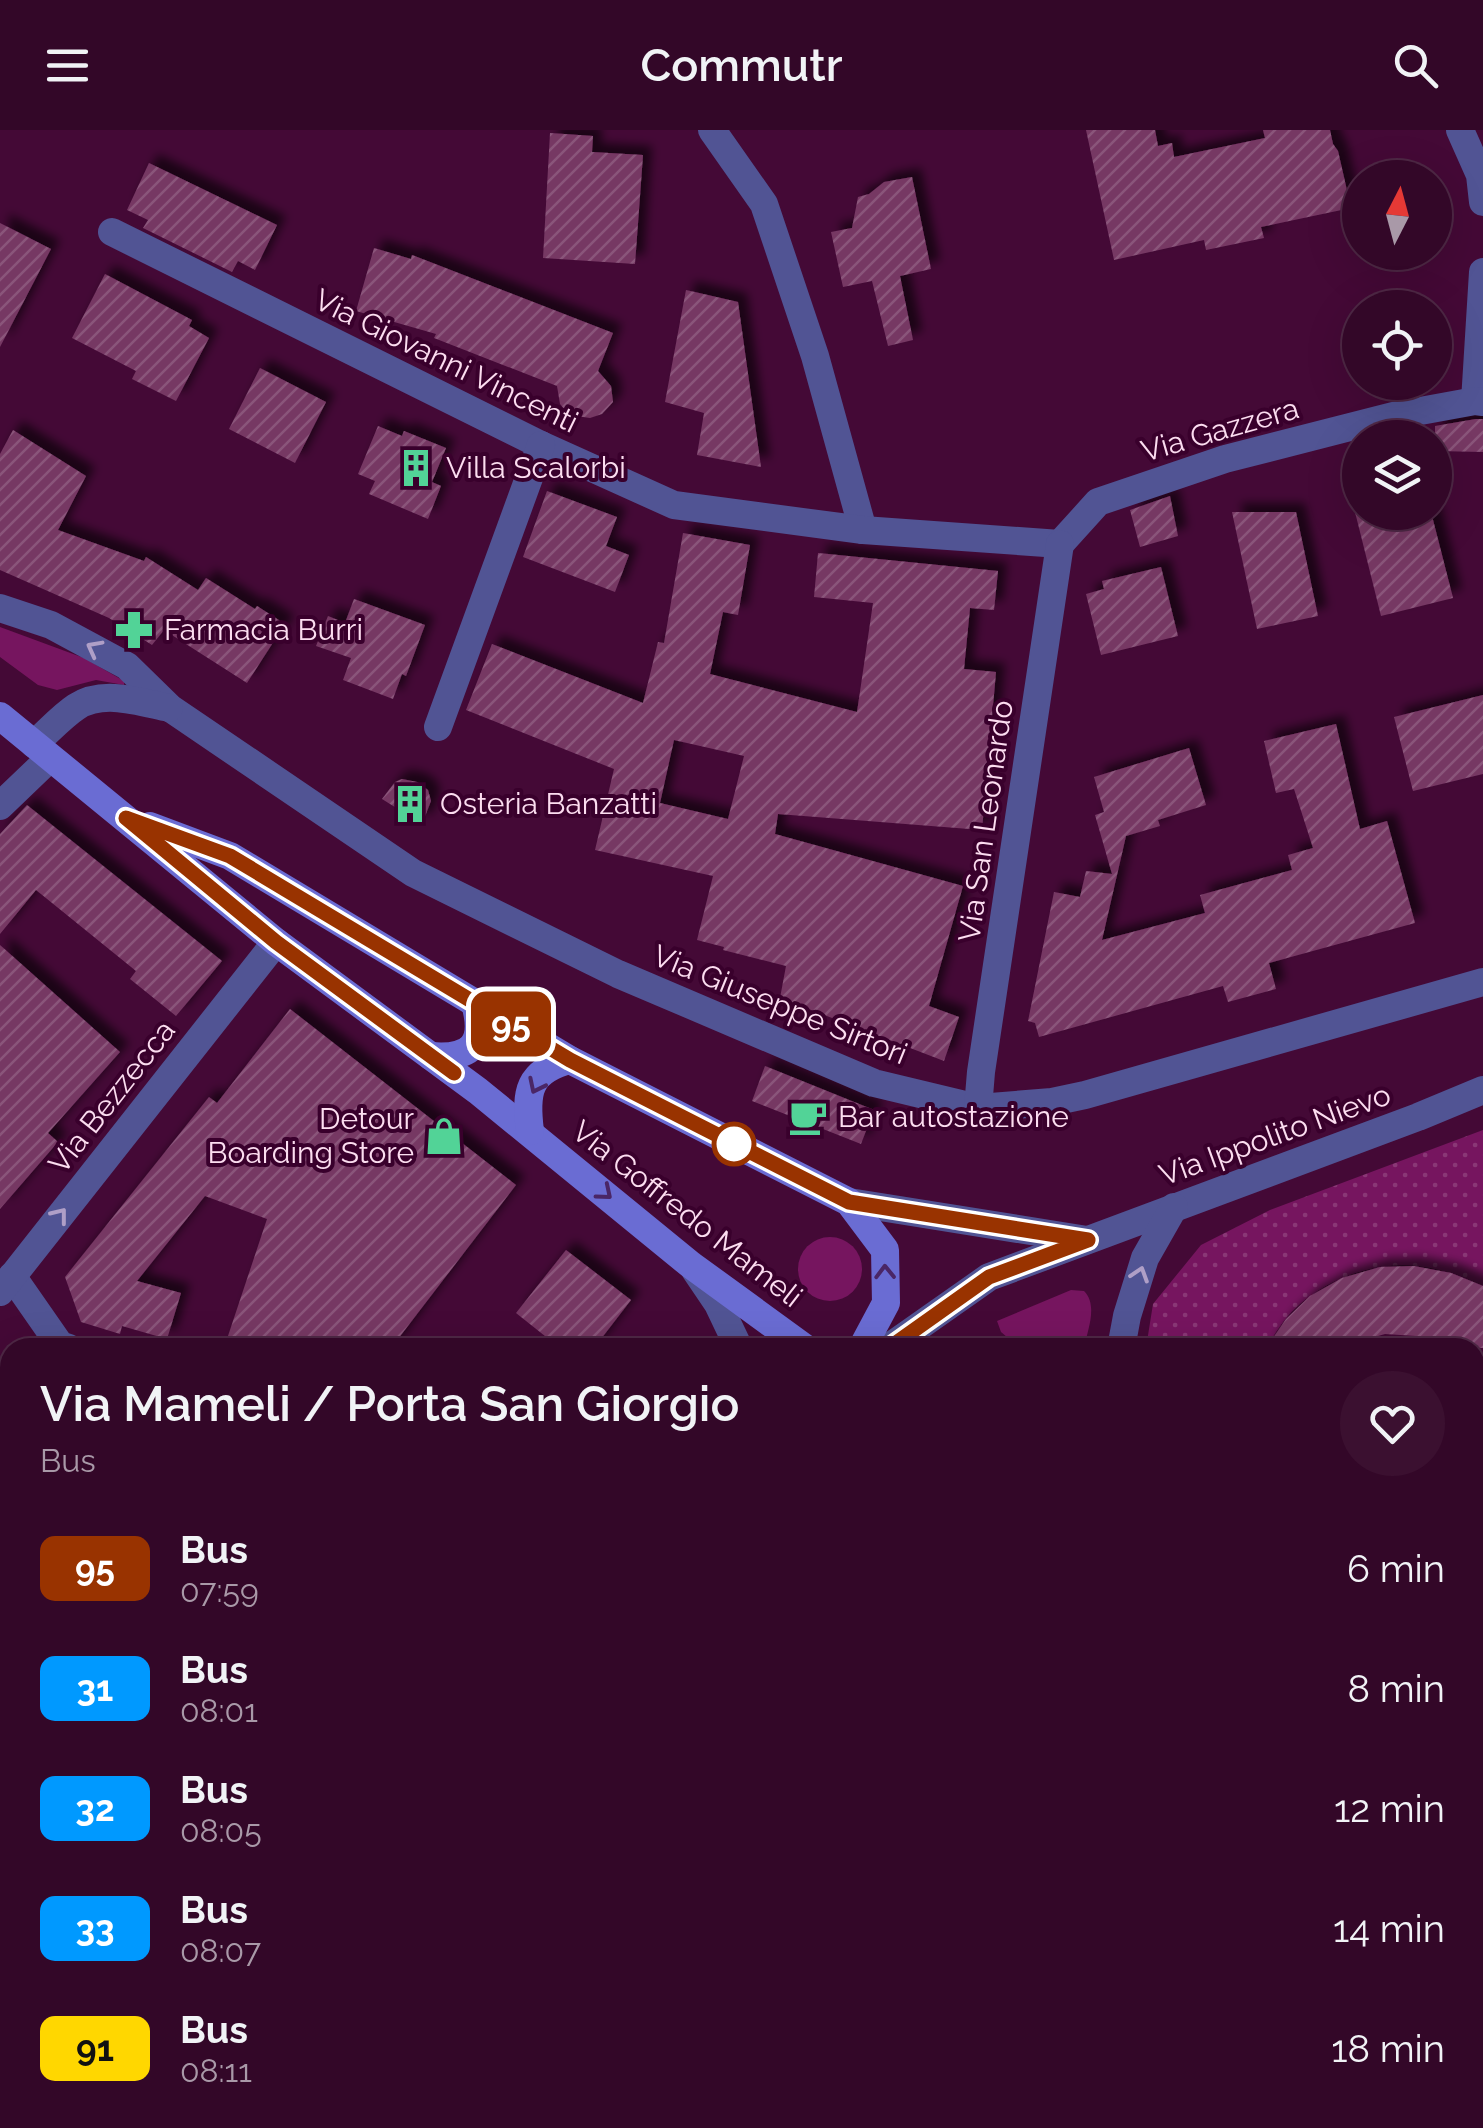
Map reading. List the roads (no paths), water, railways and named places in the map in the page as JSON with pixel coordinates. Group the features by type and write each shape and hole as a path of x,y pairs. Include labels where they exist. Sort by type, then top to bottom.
{"main road":[{"name":"Via Goffredo Mameli","path":"0,716 276,942 530,1131 691,1265 791,1338"},
{"name":"Via Goffredo Mameli","path":"126,818 230,856 570,1060 849,1202 885,1250 886,1303 867,1338"},
{"path":"431,1056 452,1057 467,1052 476,1042 480,1023 475,1004"},
{"name":"Via Goffredo Mameli","path":"530,1131 530,1088 548,1066 570,1060"}],"street":[{"path":"712,130 764,204 816,356 863,530"},
{"path":"1460,130 1480,176 1483,202"},
{"name":"Via Giovanni Vincenti","path":"112,232 541,445 674,505 863,530 1060,544"},
{"name":"Via Gazzera","path":"1060,544 1098,502 1113,496 1225,458 1393,416 1479,401 1483,272"},
{"path":"438,726 541,445"},
{"name":"Via San Leonardo","path":"978,1108 1060,544"},
{"name":"Via Giuseppe Sirtori","path":"0,608 50,625 126,666 170,708 413,873 618,974 874,1083 978,1108 1052,1102 1086,1096 1483,982"},
{"name":"Via Giuseppe Sirtori","path":"0,806 76,707 93,700 119,698 170,708"},
{"name":"Via Bezzecca","path":"6,1284 276,942"},
{"name":"Via Ippolito Nievo","path":"902,1338 989,1277 1483,1090"},
{"path":"849,1202 1088,1240"},
{"path":"1123,1338 1145,1258 1174,1207"},
{"path":"691,1265 718,1304 734,1338"},
{"path":"6,1284 54,1338"}],"place":[{"name":"Villa Scalorbi","path":"416,468"},
{"name":"Farmacia Burri","path":"134,630"},
{"name":"Osteria Banzatti","path":"410,804"},
{"name":"Bar autostazione","path":"808,1117"},
{"name":"Detour Boarding Store","path":"444,1136"}]}
